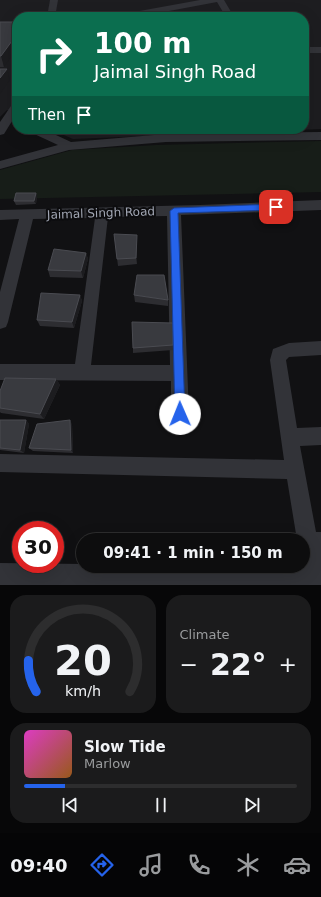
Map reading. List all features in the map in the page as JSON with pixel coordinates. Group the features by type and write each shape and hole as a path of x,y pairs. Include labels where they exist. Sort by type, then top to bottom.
{"street":[{"path":"53,12 54,0"},
{"path":"159,12 214,0"},
{"path":"220,0 227,12"},
{"path":"309,50 321,50"},
{"path":"0,131 12,121"},
{"path":"44,134 69,146"},
{"path":"0,165 69,146 154,134"},
{"path":"301,134 321,136"},
{"name":"Jaimal Singh Road","path":"0,215 174,211 321,204"},
{"path":"174,211 180,414"},
{"path":"82,373 102,213"},
{"path":"0,322 26,214"},
{"path":"0,574 314,581 315,542 295,470 279,375 278,360 279,354 289,350 321,348"},
{"path":"0,372 179,373"},
{"path":"289,438 321,436"},
{"path":"0,463 295,470"}],"shaded area":[{"path":"0,0 321,0 321,129 309,129 309,12 12,12 12,112 7,110 0,117"},
{"path":"62,134 197,134 73,139"},
{"path":"321,141 321,192 0,199 0,170 72,150 156,145"}],"building":[{"path":"0,22 12,22 12,41 0,56"},
{"path":"0,69 7,69 0,78"},
{"path":"16,193 36,193 34,201 14,201"},
{"path":"114,234 137,235 136,258 117,259"},
{"path":"54,249 86,253 81,271 48,270"},
{"path":"137,275 164,275 168,300 134,295"},
{"path":"41,293 80,295 72,322 37,320"},
{"path":"132,322 173,323 173,345 133,348"},
{"path":"5,378 56,379 40,414 0,408 0,391"},
{"path":"0,420 26,420 20,450 0,448"},
{"path":"70,420 71,450 29,448 37,424"}],"route":[{"path":"180,414 174,211 276,207"}]}
